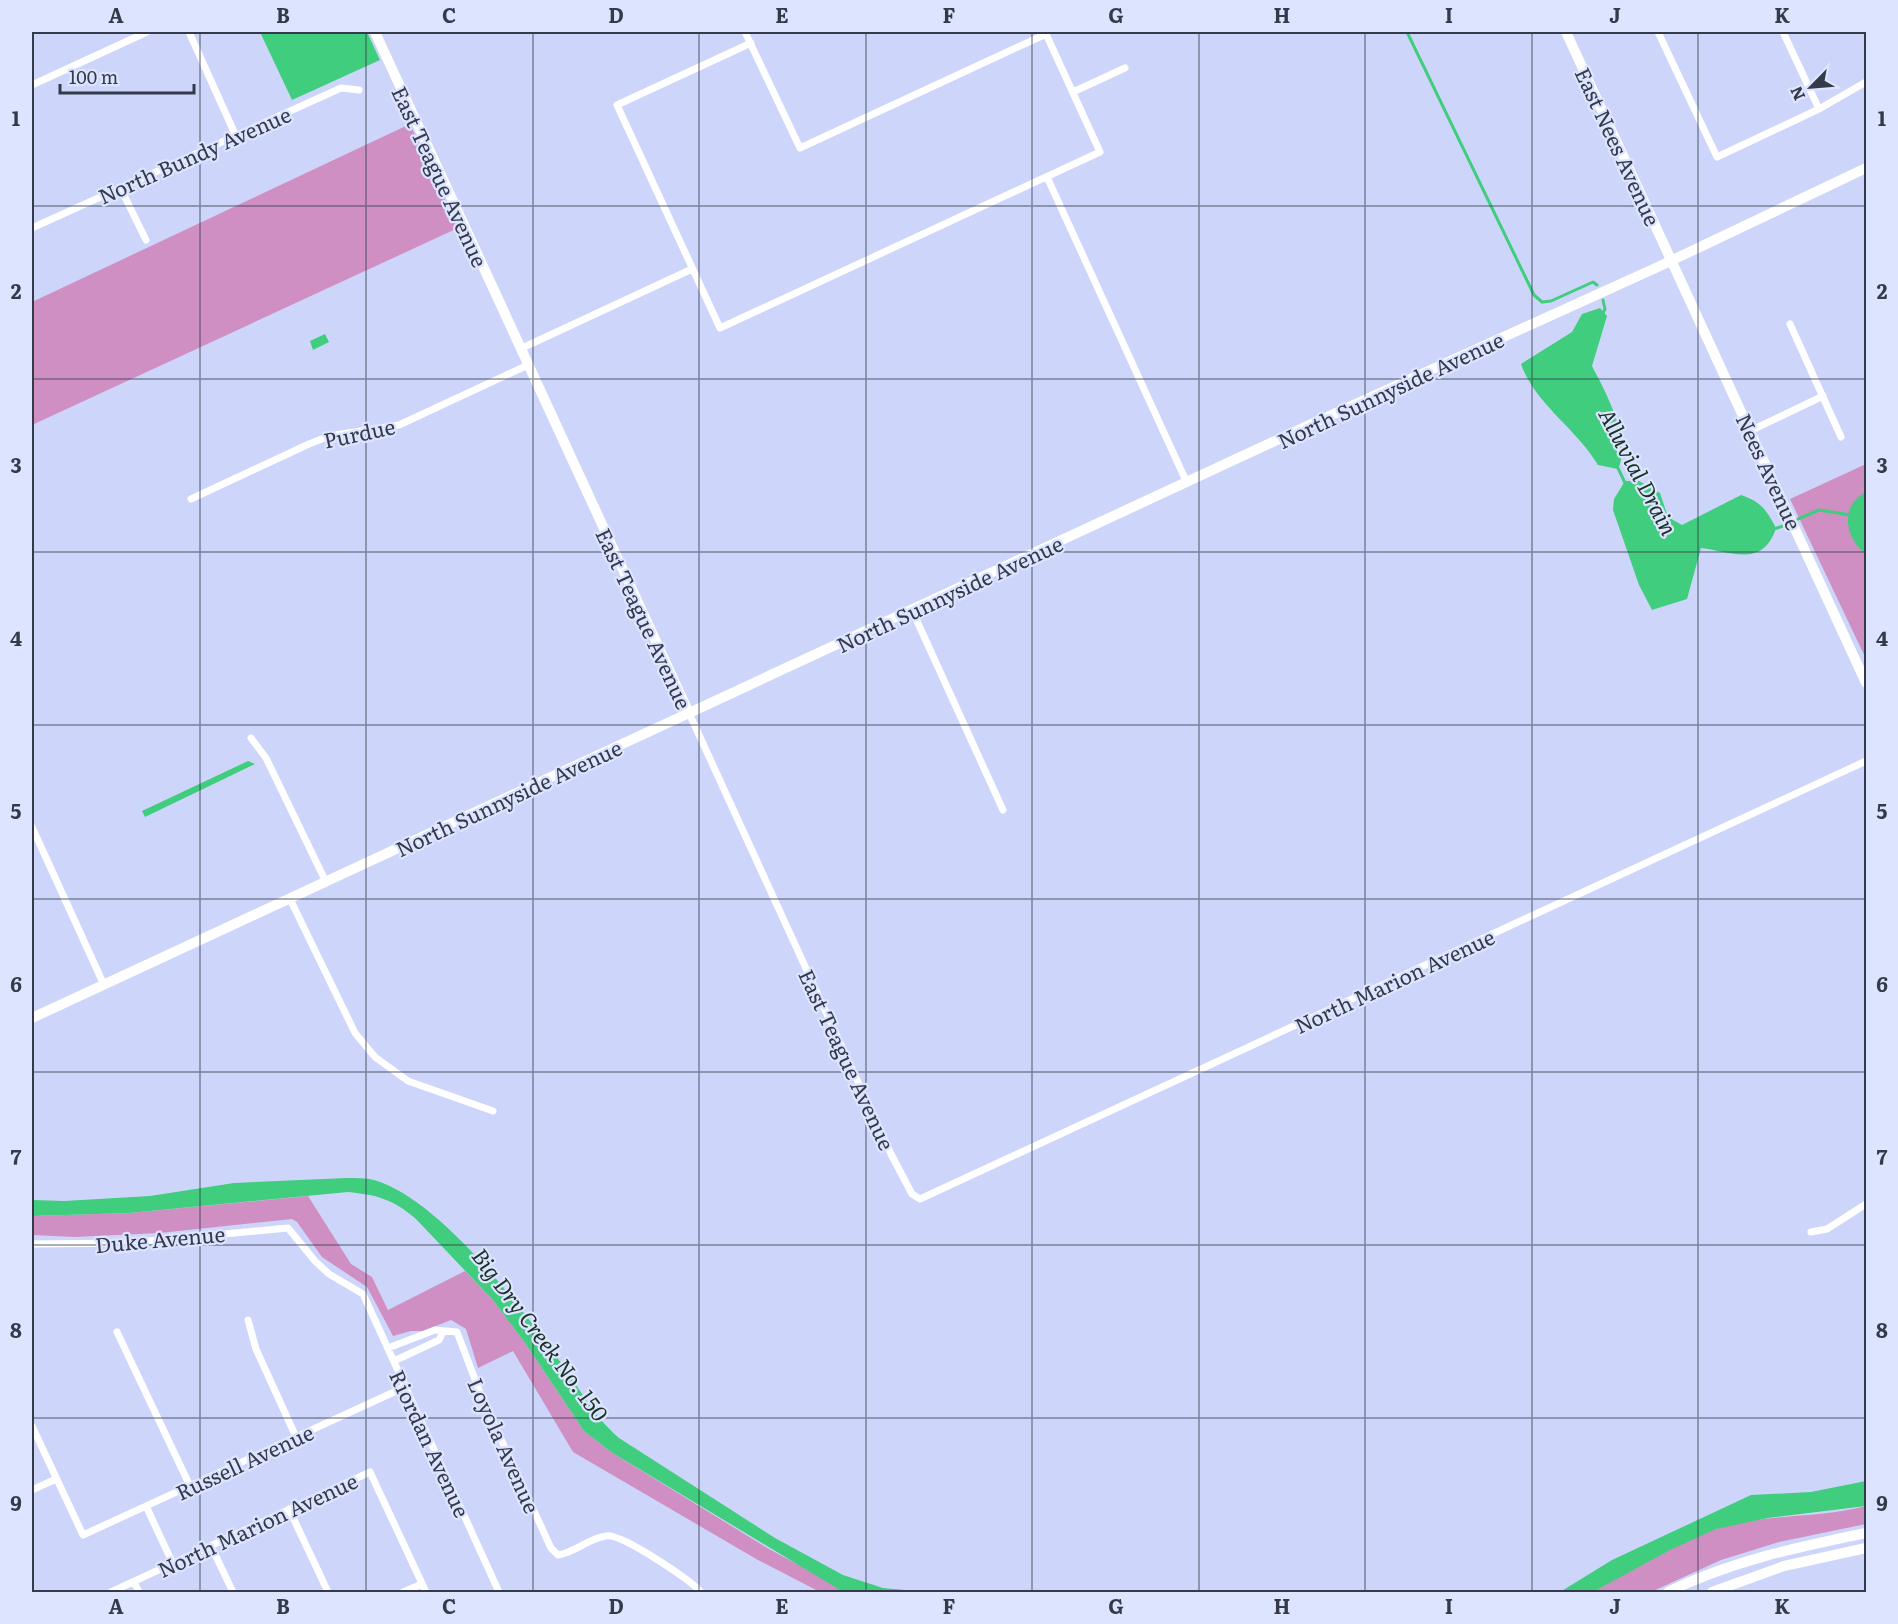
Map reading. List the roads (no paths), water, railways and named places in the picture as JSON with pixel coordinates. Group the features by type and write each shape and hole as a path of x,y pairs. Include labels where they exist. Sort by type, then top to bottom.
{"main road":[{"name":"East Teague Avenue","path":"375,32 689,713"},
{"name":"East Nees Avenue","path":"1566,32 1672,260"},
{"name":"North Sunnyside Avenue","path":"32,1018 1672,260 1866,168"},
{"name":"Nees Avenue","path":"1672,260 1752,430 1866,683"},
{"path":"1668,1593 1697,1578 1779,1550 1866,1533"},
{"path":"1712,1593 1784,1566 1866,1548"}],"street":[{"path":"32,85 147,32"},
{"path":"189,32 235,134"},
{"path":"745,32 751,43 800,148 1046,34 1100,152 720,328 617,105 751,43"},
{"path":"1658,32 1717,157 1819,109 1866,82"},
{"path":"1783,32 1819,109"},
{"path":"1072,92 1125,68"},
{"name":"North Bundy Avenue","path":"32,226 340,88 359,90"},
{"path":"1047,177 1187,483"},
{"path":"120,187 146,240"},
{"path":"520,349 692,268"},
{"path":"1790,324 1841,437"},
{"name":"Purdue","path":"191,499 329,436 399,424 528,365"},
{"path":"1752,430 1822,396"},
{"path":"912,610 1004,810"},
{"name":"East Teague Avenue","path":"689,713 891,1154 912,1194 920,1199"},
{"path":"251,738 267,758 326,882"},
{"name":"North Marion Avenue","path":"920,1199 1866,761"},
{"path":"32,827 104,985"},
{"path":"290,898 355,1033 375,1057 408,1081 493,1111"},
{"path":"1811,1232 1827,1229 1866,1204"},
{"name":"Duke Avenue","path":"32,1244 128,1243 288,1228 315,1261 329,1274 363,1294"},
{"name":"Riordan Avenue","path":"363,1294 499,1593"},
{"path":"248,1320 256,1349 296,1437"},
{"path":"388,1348 412,1336 420,1337 435,1330 443,1332 439,1340 394,1361"},
{"name":"Loyola Avenue","path":"443,1332 453,1330 457,1332 482,1398 551,1548 558,1554 567,1553 608,1535 676,1571 701,1593"},
{"path":"117,1332 190,1486"},
{"path":"420,1337 424,1346"},
{"name":"Russell Avenue","path":"56,1479 83,1535 405,1387"},
{"path":"32,1426 56,1479 32,1490"},
{"name":"North Marion Avenue","path":"111,1593 370,1472 422,1584"},
{"path":"146,1506 172,1564"},
{"path":"289,1509 327,1593"},
{"path":"211,1546 233,1593"},
{"path":"134,1582 139,1593"},
{"path":"402,1593 422,1584 426,1593"}],"waterway":[{"name":"Alluvial Drain","path":"1407,32 1534,295 1542,302 1551,301 1593,282 1597,285"},
{"name":"Alluvial Drain","path":"1602,315 1605,309 1603,300"},
{"name":"Alluvial Drain","path":"1617,466 1626,485"},
{"name":"Alluvial Drain","path":"1798,519 1819,510 1851,515"},
{"name":"Alluvial Drain","path":"1774,529 1783,526"}],"water label":[{"name":"Big Dry Creek No. 150","path":"541,1334"}]}
